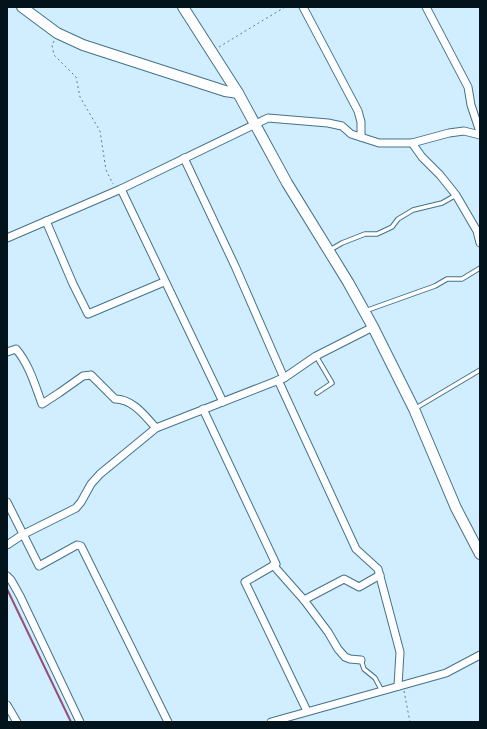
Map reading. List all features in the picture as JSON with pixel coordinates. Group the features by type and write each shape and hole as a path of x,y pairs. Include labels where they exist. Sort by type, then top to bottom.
{"street":[{"path":"22,7 58,33 83,45 225,91 238,92"},
{"path":"183,7 238,92 287,183 365,311 414,408 456,508 480,554"},
{"path":"303,7 358,111 360,137"},
{"path":"426,7 468,87 471,105 480,134"},
{"path":"7,238 119,190 268,118 328,123 342,126 351,134 379,143 412,143 464,130 480,134"},
{"path":"412,143 422,157 440,175 456,195 477,231 480,243"},
{"path":"184,158 234,266 281,379 356,549 378,569 400,652 400,686"},
{"path":"119,190 222,402"},
{"path":"46,221 73,284 88,314 164,282"},
{"path":"7,545 22,535 76,508 91,484 100,474 156,428 281,379 316,356 373,327"},
{"path":"7,352 16,349 19,353 33,378 42,404 59,394 83,376 91,375 115,399 123,399 130,402 156,428"},
{"path":"203,409 276,564 245,582 307,711"},
{"path":"7,502 38,566 77,545 81,546 168,722"},
{"path":"273,565 304,600 345,657 361,660"},
{"path":"7,576 20,596 80,722"},
{"path":"304,600 344,579 359,587 380,576"},
{"path":"271,722 446,673 480,655"},
{"path":"7,705 17,722"}],"lane":[{"path":"329,251 342,243 365,234 377,234 392,227 398,219 413,210 442,203 456,195"},
{"path":"365,311 435,286 447,279 462,279 480,268"},
{"path":"316,356 332,383 317,393"},
{"path":"414,408 480,370"},
{"path":"361,660 364,669 375,678 382,691"}],"path":[{"path":"212,51 285,7"},
{"path":"58,33 52,45 54,55 76,77 80,97 100,131 106,170 119,190"},
{"path":"400,686 410,722"}],"waterway":[{"path":"7,589 71,722"}]}
